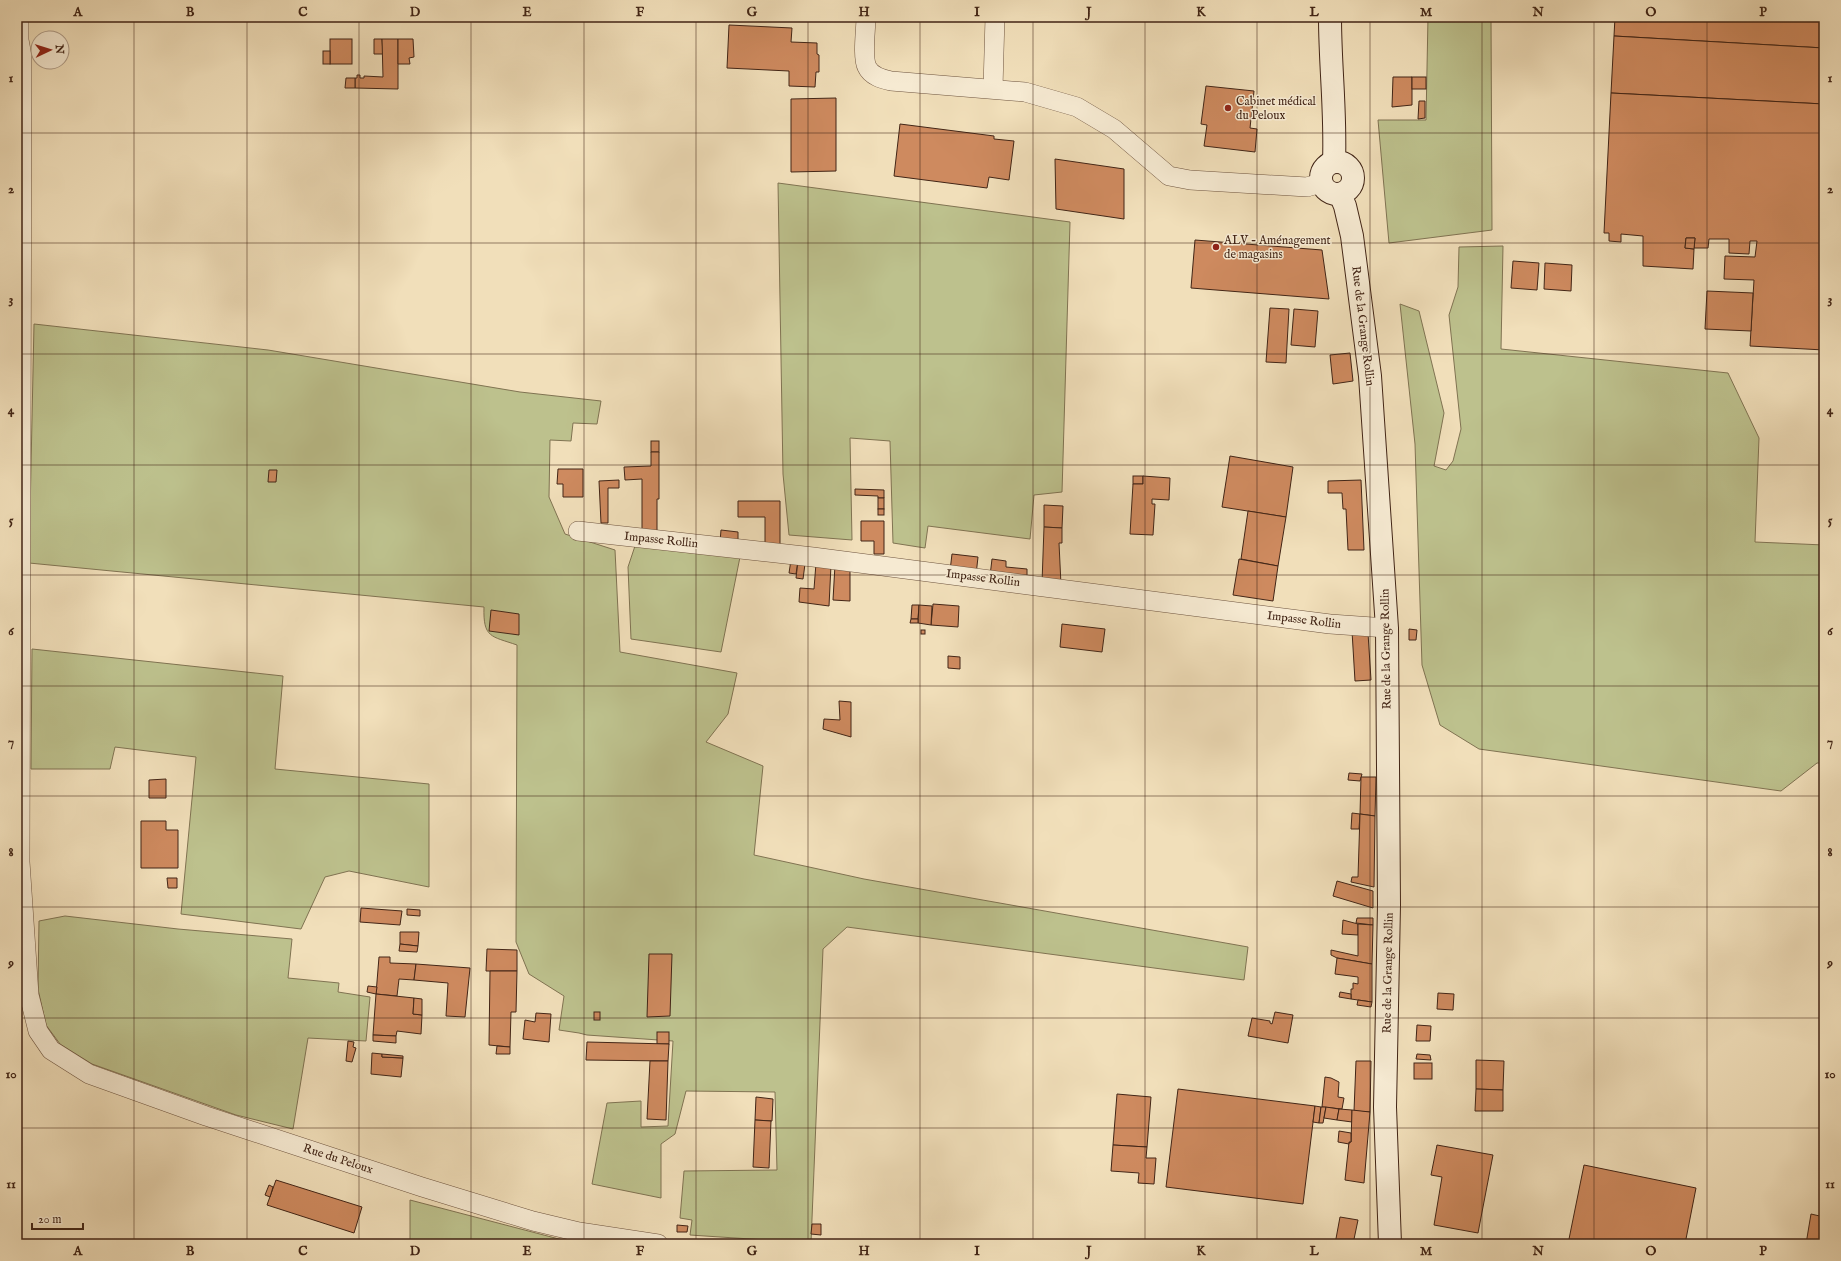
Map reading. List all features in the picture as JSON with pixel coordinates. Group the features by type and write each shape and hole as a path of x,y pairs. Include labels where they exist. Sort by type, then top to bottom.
{"main road":[{"path":"1330,17 1330,44 1335,120 1334,162"},
{"path":"1334,162 1346,165 1353,175 1350,188 1340,194 1328,192 1321,183 1321,175 1324,169 1334,162"},
{"name":"Rue de la Grange Rollin","path":"1340,194 1345,206 1352,236 1370,376 1388,628 1389,905 1385,1107 1390,1244"},
{"name":"Rue de la Grange Rollin","path":"1376,1244 1377,1158 1385,1107"}],"street":[{"path":"18,40 19,17"},
{"path":"866,17 867,68 878,78 891,81 993,88 1026,92 1077,107 1114,129 1169,176 1190,180 1307,187 1321,183"},
{"path":"993,88 995,17"},
{"name":"Rue du Peloux","path":"18,40 22,56 20,862 29,995 38,1031 51,1050 89,1074 206,1116 422,1187 533,1221 579,1232 658,1244"},
{"name":"Impasse Rollin","path":"578,531 813,556 1330,624 1388,628"}],"green space":[{"path":"1428,17 1491,17 1492,230 1389,243 1378,120 1426,120"},
{"path":"778,183 1070,222 1062,492 1034,495 1030,539 928,526 925,548 893,543 890,441 850,438 852,540 789,535 783,474"},
{"path":"1503,246 1501,349 1728,373 1759,438 1755,542 1824,545 1824,763 1817,763 1781,791 1479,749 1440,725 1422,665 1415,444 1400,304 1419,311 1444,413 1434,466 1446,470 1453,461 1461,429 1449,315 1458,287 1459,247"},
{"path":"34,324 268,350 520,392 601,401 597,424 573,423 571,441 550,440 549,497 565,534 615,550 620,652 737,673 728,714 706,742 763,766 754,855 864,879 1248,947 1244,980 847,927 823,949 811,1243 690,1235 692,1220 680,1218 684,1171 777,1170 775,1092 686,1091 675,1134 661,1144 661,1198 592,1184 607,1103 641,1101 641,1127 668,1126 673,1041 587,1035 559,1030 564,996 529,974 516,942 517,645 501,640 490,634 485,625 484,607 29,563"},
{"path":"636,543 740,557 721,652 631,639 628,567"},
{"path":"32,649 283,676 275,769 429,784 429,887 349,871 325,877 301,929 181,914 196,757 115,747 110,769 31,769"},
{"path":"65,916 178,929 292,939 288,978 339,983 338,992 370,997 366,1041 308,1038 293,1129 236,1115 92,1064 60,1044 46,1025 38,989 39,921"},
{"path":"410,1200 578,1244 410,1244"}],"building":[{"path":"1615,17 1824,17 1824,48 1614,36"},
{"path":"729,25 792,28 791,42 817,43 819,72 816,72 815,87 789,86 789,71 727,68"},
{"path":"1614,36 1824,48 1824,104 1611,93"},
{"path":"330,39 352,39 352,64 330,64"},
{"path":"374,39 382,39 383,54 374,54"},
{"path":"382,39 398,39 398,89 355,88 355,78 357,78 357,75 360,75 360,78 364,78 364,76 383,77"},
{"path":"398,39 413,39 414,57 409,58 410,64 398,64"},
{"path":"323,51 330,51 330,64 323,64"},
{"path":"1393,77 1412,77 1412,105 1392,107"},
{"path":"1412,77 1426,77 1426,89 1412,89"},
{"path":"346,78 355,78 355,88 345,88"},
{"name":"Cabinet médical du Peloux","path":"1206,86 1254,91 1250,128 1257,129 1255,152 1204,146 1207,125 1201,124"},
{"path":"1611,93 1824,104 1824,350 1750,346 1754,280 1724,279 1725,256 1755,257 1757,241 1750,241 1749,254 1729,253 1729,239 1709,239 1708,248 1694,248 1695,238 1686,238 1685,248 1694,249 1693,269 1643,266 1643,236 1621,234 1621,242 1609,241 1609,233 1604,233"},
{"path":"836,98 836,171 791,172 791,99"},
{"path":"1419,101 1425,101 1425,118 1418,119"},
{"path":"900,124 994,136 994,139 1014,141 1009,180 989,177 987,188 894,176"},
{"path":"1055,159 1124,169 1124,219 1056,209"},
{"path":"1686,238 1695,238 1694,249 1685,248"},
{"path":"1195,240 1322,250 1329,299 1191,288"},
{"path":"1513,261 1539,263 1537,290 1511,288"},
{"path":"1545,263 1572,265 1571,291 1544,289"},
{"path":"1707,291 1753,293 1751,331 1705,329"},
{"path":"1270,308 1289,309 1286,363 1266,362"},
{"path":"1294,309 1318,311 1315,347 1291,345"},
{"path":"1350,353 1353,381 1333,384 1330,355"},
{"path":"651,441 659,441 659,452 651,452"},
{"path":"651,452 659,452 657,531 642,532 642,479 625,480 624,467 651,466"},
{"path":"1230,456 1293,467 1286,517 1222,507"},
{"path":"558,469 583,469 583,497 563,497 563,484 557,484"},
{"path":"269,470 277,470 276,482 268,482"},
{"path":"1133,476 1143,476 1143,484 1133,484"},
{"path":"1143,476 1170,478 1169,500 1152,499 1152,504 1155,504 1153,535 1130,534 1133,484 1143,484"},
{"path":"619,480 619,488 608,488 608,523 601,523 599,481"},
{"path":"1361,480 1364,550 1348,550 1346,509 1343,509 1342,493 1328,493 1328,481"},
{"path":"855,489 884,490 884,498 878,498 878,496 855,495"},
{"path":"878,498 884,498 884,509 878,509"},
{"path":"738,501 780,501 780,547 765,545 765,517 738,517"},
{"path":"1044,505 1063,506 1062,528 1044,527"},
{"path":"878,509 884,509 884,515 878,515"},
{"path":"1248,511 1286,517 1278,566 1241,559"},
{"path":"861,521 884,521 884,554 874,554 874,541 861,541"},
{"path":"1044,527 1062,528 1062,543 1059,543 1061,585 1042,583"},
{"path":"721,530 738,532 738,543 720,542"},
{"path":"952,554 978,557 976,575 950,571"},
{"path":"992,559 1006,561 1006,567 1027,569 1027,581 990,576"},
{"path":"1239,559 1278,566 1273,601 1233,595"},
{"path":"791,560 798,561 796,574 789,573"},
{"path":"798,561 805,564 803,579 796,578"},
{"path":"816,563 831,565 829,606 799,602 800,588 814,589"},
{"path":"835,565 850,567 850,601 833,600"},
{"path":"933,604 959,606 958,627 931,625"},
{"path":"912,605 919,605 918,619 911,619"},
{"path":"919,605 932,606 931,625 918,623"},
{"path":"491,610 519,614 519,635 489,631"},
{"path":"911,619 918,619 918,623 910,623"},
{"path":"1062,624 1105,629 1102,652 1060,647"},
{"path":"1409,629 1417,630 1416,640 1409,640"},
{"path":"921,630 925,630 925,634 921,634"},
{"path":"1352,631 1368,633 1371,680 1355,681"},
{"path":"948,656 960,657 960,669 948,668"},
{"path":"839,701 851,702 851,737 823,729 824,719 840,720"},
{"path":"1349,773 1362,774 1360,781 1348,780"},
{"path":"1361,777 1376,777 1375,816 1360,814"},
{"path":"166,779 166,798 149,798 149,780"},
{"path":"1352,813 1360,814 1359,829 1351,829"},
{"path":"1360,814 1375,816 1374,887 1351,882 1352,877 1358,877"},
{"path":"141,821 166,821 166,830 178,830 178,868 141,868"},
{"path":"167,878 177,878 177,888 168,888"},
{"path":"1337,881 1373,891 1373,908 1333,896"},
{"path":"361,908 402,911 400,925 360,922"},
{"path":"407,909 420,910 420,916 407,915"},
{"path":"1357,918 1373,918 1373,925 1356,923"},
{"path":"1343,920 1358,924 1358,935 1342,934"},
{"path":"1358,924 1373,925 1372,964 1337,958 1331,955 1331,950 1358,956"},
{"path":"400,932 419,932 418,946 400,944"},
{"path":"400,944 418,946 417,952 399,951"},
{"path":"487,949 517,950 517,971 486,971"},
{"path":"649,954 672,954 670,1016 647,1017"},
{"path":"379,957 390,957 390,963 416,964 414,980 399,979 397,996 376,994"},
{"path":"1337,958 1372,964 1372,1002 1351,999 1351,989 1353,989 1353,983 1358,984 1358,977 1335,974"},
{"path":"416,964 470,968 465,1017 446,1016 448,983 414,980"},
{"path":"490,971 517,971 516,1012 511,1012 510,1047 489,1045"},
{"path":"368,986 377,987 376,994 367,992"},
{"path":"1340,992 1351,994 1351,999 1339,997"},
{"path":"1438,993 1454,994 1453,1010 1437,1009"},
{"path":"376,994 414,998 413,1014 422,1015 421,1034 397,1031 396,1036 373,1035"},
{"path":"414,998 422,999 422,1015 413,1014"},
{"path":"1358,1000 1372,1002 1371,1007 1357,1005"},
{"path":"594,1012 600,1012 600,1020 594,1020"},
{"path":"1275,1012 1293,1015 1288,1043 1248,1036 1252,1018 1270,1021 1272,1024"},
{"path":"536,1013 551,1014 549,1042 523,1039 525,1020 535,1022"},
{"path":"1417,1025 1431,1026 1430,1041 1416,1041"},
{"path":"657,1032 669,1032 669,1044 657,1044"},
{"path":"373,1035 396,1036 396,1043 373,1041"},
{"path":"348,1041 354,1042 353,1047 356,1048 352,1062 346,1061"},
{"path":"587,1042 669,1044 668,1061 586,1060"},
{"path":"497,1046 510,1047 510,1054 496,1054"},
{"path":"372,1053 382,1054 382,1057 403,1058 401,1077 371,1074"},
{"path":"382,1054 403,1056 403,1058 382,1057"},
{"path":"1417,1054 1430,1055 1431,1060 1416,1059"},
{"path":"1476,1060 1504,1061 1503,1090 1476,1089"},
{"path":"650,1061 668,1061 666,1120 647,1119"},
{"path":"1356,1061 1371,1061 1370,1112 1354,1111"},
{"path":"1414,1063 1432,1063 1432,1079 1414,1079"},
{"path":"1325,1077 1339,1082 1338,1097 1344,1098 1342,1109 1322,1107"},
{"path":"1178,1089 1315,1106 1303,1204 1166,1187"},
{"path":"1476,1089 1503,1090 1503,1111 1475,1111"},
{"path":"1117,1094 1151,1097 1147,1147 1113,1145"},
{"path":"756,1097 773,1099 772,1121 755,1120"},
{"path":"1315,1106 1321,1107 1319,1123 1313,1122"},
{"path":"1321,1107 1326,1107 1323,1123 1319,1123"},
{"path":"1326,1107 1339,1109 1337,1120 1324,1118"},
{"path":"1339,1109 1352,1110 1352,1122 1337,1120"},
{"path":"1352,1110 1370,1112 1364,1183 1345,1180 1349,1142 1351,1142"},
{"path":"755,1120 771,1121 769,1168 753,1167"},
{"path":"1339,1131 1351,1133 1351,1142 1349,1142 1349,1144 1338,1142"},
{"path":"1113,1145 1147,1147 1146,1158 1156,1158 1154,1184 1138,1183 1139,1173 1111,1171"},
{"path":"1437,1145 1493,1155 1478,1233 1434,1225 1442,1177 1431,1175"},
{"path":"1584,1165 1696,1188 1685,1244 1568,1244"},
{"path":"276,1180 362,1207 354,1233 267,1205"},
{"path":"269,1185 273,1187 270,1197 265,1195"},
{"path":"1811,1214 1824,1217 1824,1244 1806,1244"},
{"path":"1340,1217 1358,1220 1353,1244 1335,1244"},
{"path":"812,1224 821,1224 821,1235 811,1234"},
{"path":"677,1225 688,1226 687,1232 677,1232"}],"place":[{"name":"Cabinet médical du Peloux","path":"1228,108"},
{"name":"ALV - Aménagement de magasins","path":"1216,247"}]}
